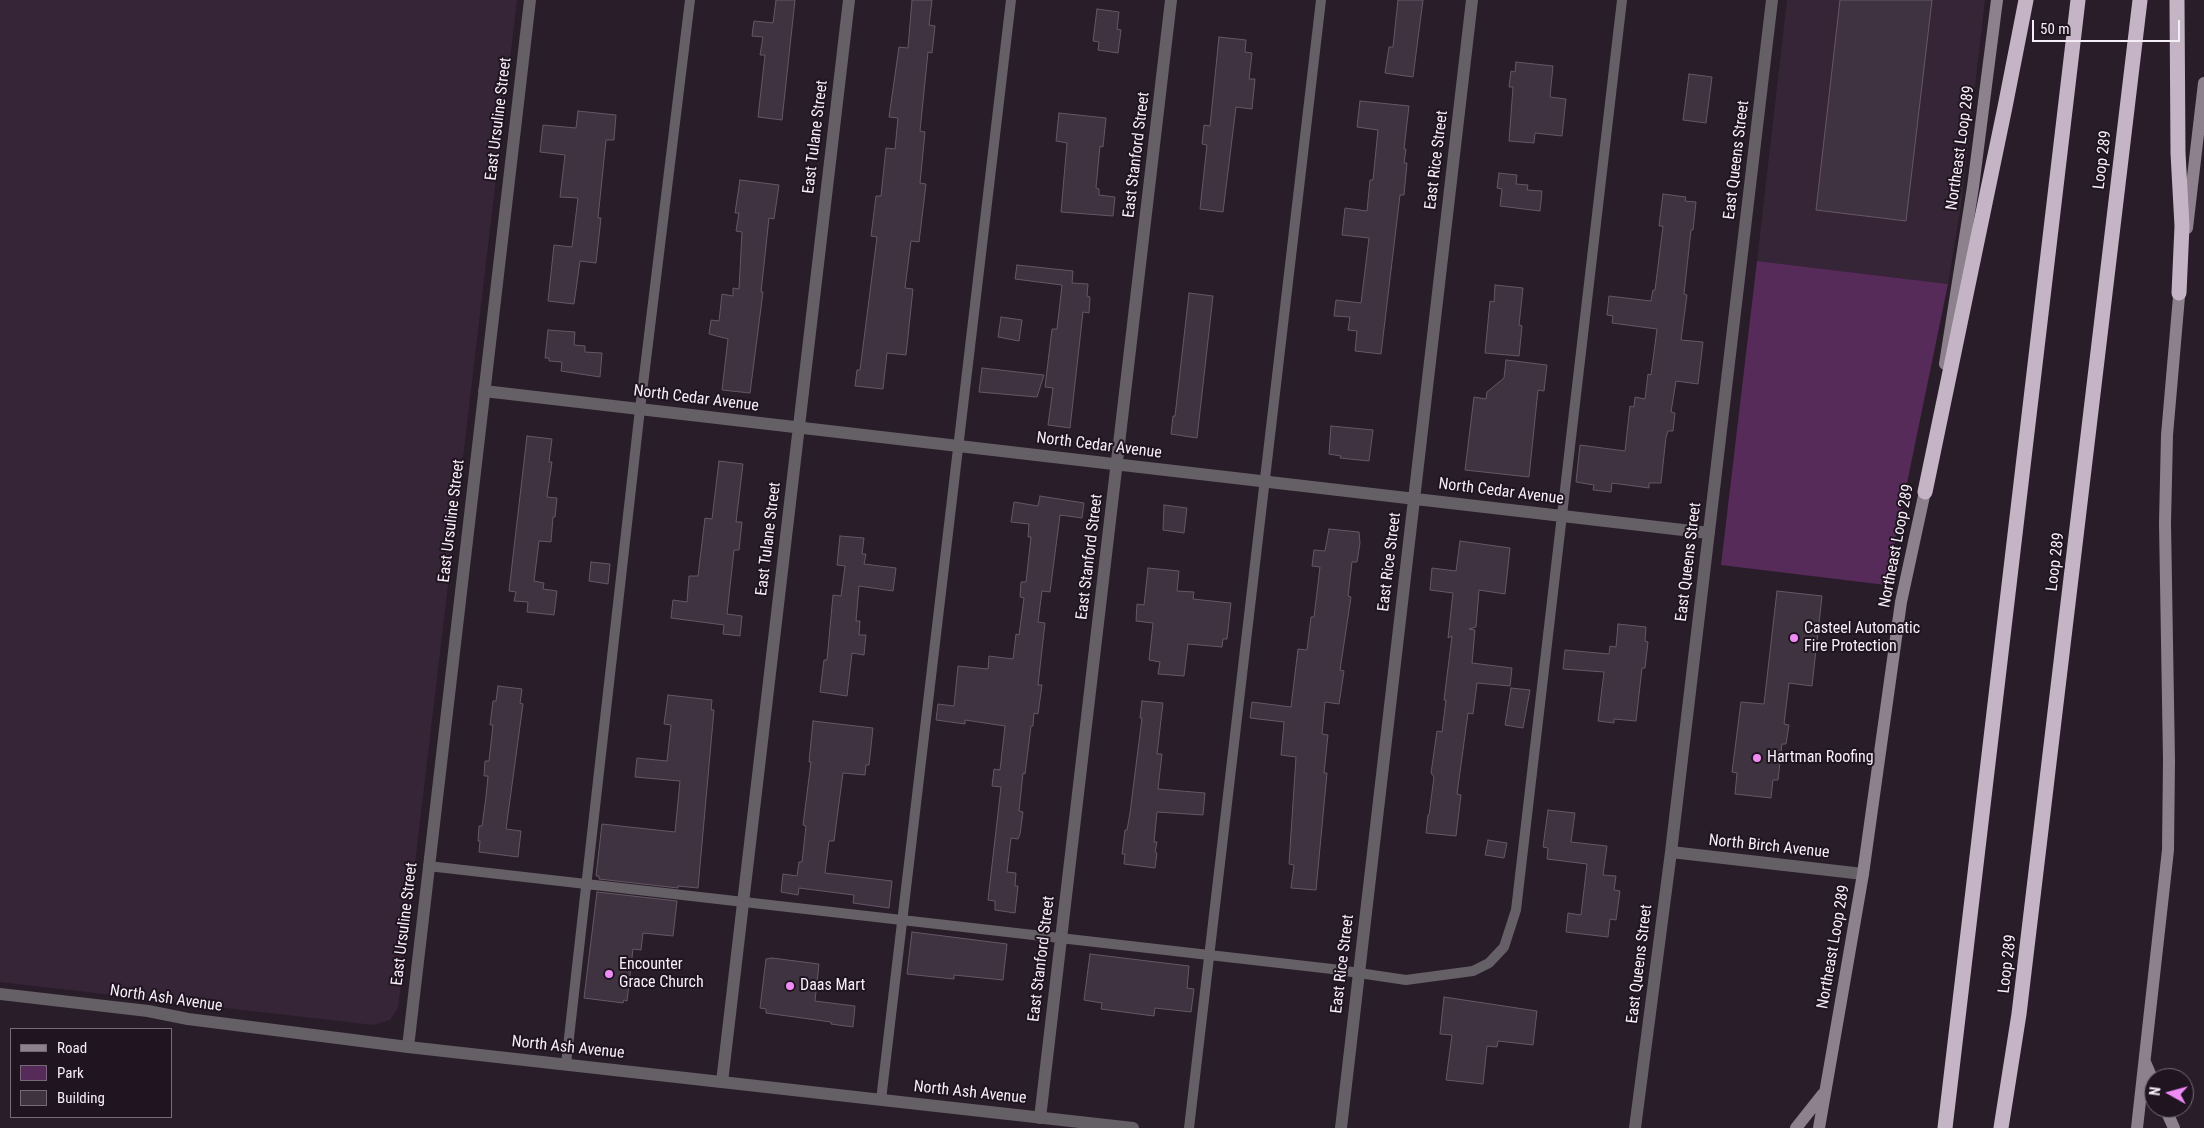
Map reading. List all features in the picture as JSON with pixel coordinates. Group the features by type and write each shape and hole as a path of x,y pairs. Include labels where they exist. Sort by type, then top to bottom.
{"highway":[{"path":"1925,492 2026,0"},
{"path":"1945,1128 2078,0"},
{"name":"Loop 289","path":"2002,1128 2019,1014 2140,0"},
{"path":"2177,0 2178,153 2182,226 2180,293"}],"main road":[{"name":"Northeast Loop 289","path":"1819,1128 1863,874 1901,602 1925,492 1973,187 1997,0"},
{"path":"2136,1128 2168,850 2169,760 2165,523 2167,435 2180,293 2204,83"},
{"path":"2144,1062 2147,1068"},
{"path":"1796,1128 1825,1092"}],"street":[{"name":"East Ursuline Street","path":"408,1047 530,0"},
{"name":"East Tulane Street","path":"722,1082 849,0"},
{"name":"East Stanford Street","path":"1040,1118 1171,0"},
{"name":"East Rice Street","path":"1341,1128 1472,0"},
{"name":"East Queens Street","path":"1635,1128 1671,852 1772,0"},
{"name":"North Cedar Avenue","path":"484,391 1709,533"},
{"name":"North Birch Avenue","path":"1671,852 1863,874"},
{"name":"North Ash Avenue","path":"0,994 148,1011 408,1047 1133,1128"}],"lane":[{"path":"566,1064 640,409 690,0"},
{"path":"881,1100 1011,0"},
{"path":"1189,1128 1321,0"},
{"path":"428,866 1358,972 1406,980 1473,971 1489,963 1504,947 1516,910 1622,0"}],"shaded area":[{"path":"0,0 517,0 398,1008 390,1020 373,1025 0,982"},
{"path":"1787,0 1985,0 1961,205 1948,284 1757,261"}],"green space":[{"path":"1757,261 1948,284 1886,585 1721,565"}],"building":[{"path":"776,0 795,0 782,120 758,117 765,55 760,55 763,37 752,36 754,21 773,23"},
{"path":"912,0 932,0 929,25 935,26 932,53 928,52 920,131 925,132 920,183 926,184 919,242 911,241 905,288 913,289 906,355 887,353 883,389 855,386 857,370 860,370 877,237 871,236 876,196 881,196 886,148 895,149 898,118 889,117 899,47 908,48"},
{"path":"1398,0 1423,0 1413,77 1385,73 1389,47 1393,47"},
{"path":"1840,0 1932,0 1906,221 1816,210"},
{"path":"1097,9 1119,12 1117,29 1121,30 1118,53 1098,50 1099,42 1093,41"},
{"path":"1219,37 1246,40 1245,52 1252,53 1249,79 1255,79 1252,109 1236,107 1223,212 1200,209 1207,145 1202,144 1204,125 1210,126"},
{"path":"1516,62 1553,66 1550,97 1566,99 1562,136 1535,133 1534,143 1509,141 1513,87 1509,87 1511,71 1515,72"},
{"path":"1689,74 1712,77 1706,123 1683,120"},
{"path":"1360,101 1409,106 1404,149 1406,149 1404,163 1407,163 1404,195 1400,195 1381,354 1355,351 1357,331 1348,330 1350,317 1334,316 1336,300 1361,303 1369,238 1342,235 1345,208 1367,211 1370,180 1373,180 1378,130 1357,127"},
{"path":"578,111 616,115 614,140 606,140 598,218 601,218 596,263 580,261 574,304 548,301 554,245 572,247 578,198 560,197 565,155 540,152 543,125 576,128"},
{"path":"1059,113 1106,118 1103,147 1100,146 1096,188 1099,189 1099,195 1115,197 1113,216 1061,212 1067,143 1056,141"},
{"path":"1499,173 1517,175 1516,184 1528,185 1527,190 1542,191 1540,211 1500,206 1502,189 1497,188"},
{"path":"740,180 779,185 774,219 769,218 761,292 763,292 750,393 722,390 728,339 709,334 711,320 719,321 722,294 733,296 733,288 739,289 742,232 736,231 739,213 735,213"},
{"path":"1663,194 1686,197 1685,201 1696,202 1684,294 1687,295 1681,340 1703,342 1698,384 1676,381 1671,412 1675,413 1673,431 1668,431 1666,437 1661,483 1649,483 1649,488 1612,483 1611,492 1593,490 1594,485 1576,482 1580,445 1625,451 1630,406 1634,407 1635,397 1645,399 1648,374 1651,375 1657,329 1612,323 1613,316 1607,315 1609,296 1651,301 1653,290 1655,290 1663,226 1659,226"},
{"path":"1017,265 1073,271 1072,283 1088,284 1087,296 1090,297 1089,313 1083,312 1070,428 1048,425 1053,388 1045,387 1052,329 1057,329 1062,285 1015,279"},
{"path":"1495,285 1523,288 1519,325 1522,326 1519,356 1485,353 1490,301 1494,302"},
{"path":"1189,293 1213,296 1197,438 1171,434 1173,416 1175,416"},
{"path":"1001,317 1022,320 1019,341 998,337"},
{"path":"548,330 575,332 574,345 585,346 585,352 602,353 600,377 561,371 562,362 549,361 549,358 545,358"},
{"path":"1506,360 1547,365 1544,391 1538,390 1529,477 1465,470 1474,397 1486,399 1487,392 1504,378"},
{"path":"982,368 1044,375 1037,397 979,392"},
{"path":"1331,426 1373,430 1369,461 1340,458 1341,456 1329,454"},
{"path":"527,436 552,439 549,462 552,462 547,497 557,498 555,517 553,517 551,542 539,541 534,581 544,583 543,589 557,591 554,615 527,612 528,602 514,601 516,592 509,591"},
{"path":"719,461 743,464 736,522 742,522 739,550 734,550 727,614 742,616 740,636 723,634 724,625 671,618 673,600 687,602 689,576 698,576 705,518 712,519"},
{"path":"1040,496 1084,503 1082,518 1060,515 1050,592 1042,591 1038,622 1045,623 1038,685 1042,685 1038,714 1034,713 1033,726 1031,726 1025,774 1023,773 1019,811 1023,812 1020,834 1018,839 1011,838 1007,872 1016,873 1015,886 1018,886 1015,913 995,910 995,901 988,900 1001,787 992,786 994,769 1000,770 1005,726 965,720 965,724 936,720 938,704 954,706 958,666 988,669 989,656 1013,659 1016,634 1019,635 1024,598 1020,597 1021,582 1026,582 1031,537 1028,537 1029,524 1011,522 1014,502 1038,506"},
{"path":"1164,505 1187,508 1184,533 1163,530"},
{"path":"1329,529 1359,532 1360,543 1357,562 1352,562 1348,596 1351,597 1340,670 1344,671 1339,704 1325,702 1322,734 1328,735 1324,773 1327,773 1316,890 1291,888 1294,865 1289,864 1296,757 1281,755 1284,722 1250,718 1252,702 1291,707 1298,649 1307,650 1311,617 1314,617 1320,567 1312,566 1314,550 1325,551"},
{"path":"840,536 864,538 862,554 866,554 864,564 896,568 893,591 859,586 856,621 860,621 859,635 866,635 864,655 852,653 847,696 820,692 824,660 827,660 833,595 841,596 845,566 837,565"},
{"path":"1460,541 1510,548 1505,594 1479,590 1476,627 1469,629 1475,630 1472,663 1512,668 1510,686 1477,683 1473,714 1468,713 1457,794 1461,795 1456,836 1426,833 1434,777 1431,773 1437,731 1442,732 1446,700 1444,700 1452,636 1448,638 1453,593 1430,590 1432,568 1456,571"},
{"path":"591,562 610,564 608,584 589,581"},
{"path":"1148,568 1179,571 1177,591 1194,592 1193,599 1231,603 1227,639 1223,639 1222,647 1188,644 1184,676 1158,674 1160,662 1149,660 1153,623 1136,621 1137,604 1144,605"},
{"path":"1777,591 1822,596 1812,686 1789,683 1784,724 1789,725 1786,744 1782,744 1778,780 1773,780 1771,798 1735,794 1737,773 1732,772 1741,702 1764,704"},
{"path":"1618,624 1646,627 1645,641 1648,642 1645,668 1642,668 1636,721 1614,719 1614,723 1598,721 1604,672 1563,669 1565,650 1609,654 1610,646 1616,647"},
{"path":"498,686 522,689 520,703 523,704 506,829 521,831 518,857 479,852 479,826 482,826 488,776 484,776 485,761 489,761 493,725 490,725 493,701 496,701"},
{"path":"1511,688 1530,690 1523,728 1505,725"},
{"path":"668,695 712,700 711,710 714,710 698,888 678,886 678,888 599,879 599,876 596,876 602,824 675,832 680,781 635,777 637,758 667,761 671,725 664,724"},
{"path":"1142,701 1163,703 1157,754 1162,754 1158,789 1205,793 1203,815 1157,812 1154,842 1157,842 1155,868 1124,864 1125,854 1122,854 1125,830 1127,830 1130,813 1142,718 1140,718"},
{"path":"813,721 873,728 869,765 866,765 865,775 843,773 834,841 829,841 825,873 892,881 889,908 853,903 854,895 799,888 798,895 781,892 783,874 797,876 799,862 802,862 806,826 803,825 811,762 809,762"},
{"path":"1548,810 1575,813 1571,842 1607,846 1603,875 1616,876 1614,890 1620,891 1616,920 1610,919 1608,937 1566,932 1568,913 1581,915 1587,864 1547,859 1548,848 1543,847"},
{"path":"1488,840 1507,843 1504,858 1485,855"},
{"name":"Encounter Grace Church","path":"597,892 677,901 673,936 643,933 641,950 633,949 627,1001 624,1000 623,1003 584,998"},
{"path":"912,932 1007,944 1003,980 954,975 954,979 907,974"},
{"path":"1090,954 1189,966 1187,988 1194,989 1191,1012 1155,1008 1154,1016 1101,1009 1102,1003 1084,1000"},
{"name":"Daas Mart","path":"772,958 819,964 815,1001 855,1006 853,1027 766,1013 766,1009 760,1008 766,959"},
{"path":"1444,997 1537,1011 1533,1045 1498,1041 1497,1047 1487,1046 1483,1084 1446,1080 1452,1035 1440,1034"}],"place":[{"name":"Casteel Automatic Fire Protection","path":"1794,638"},
{"name":"Hartman Roofing","path":"1757,758"},
{"name":"Encounter Grace Church","path":"609,974"},
{"name":"Daas Mart","path":"790,986"}]}
